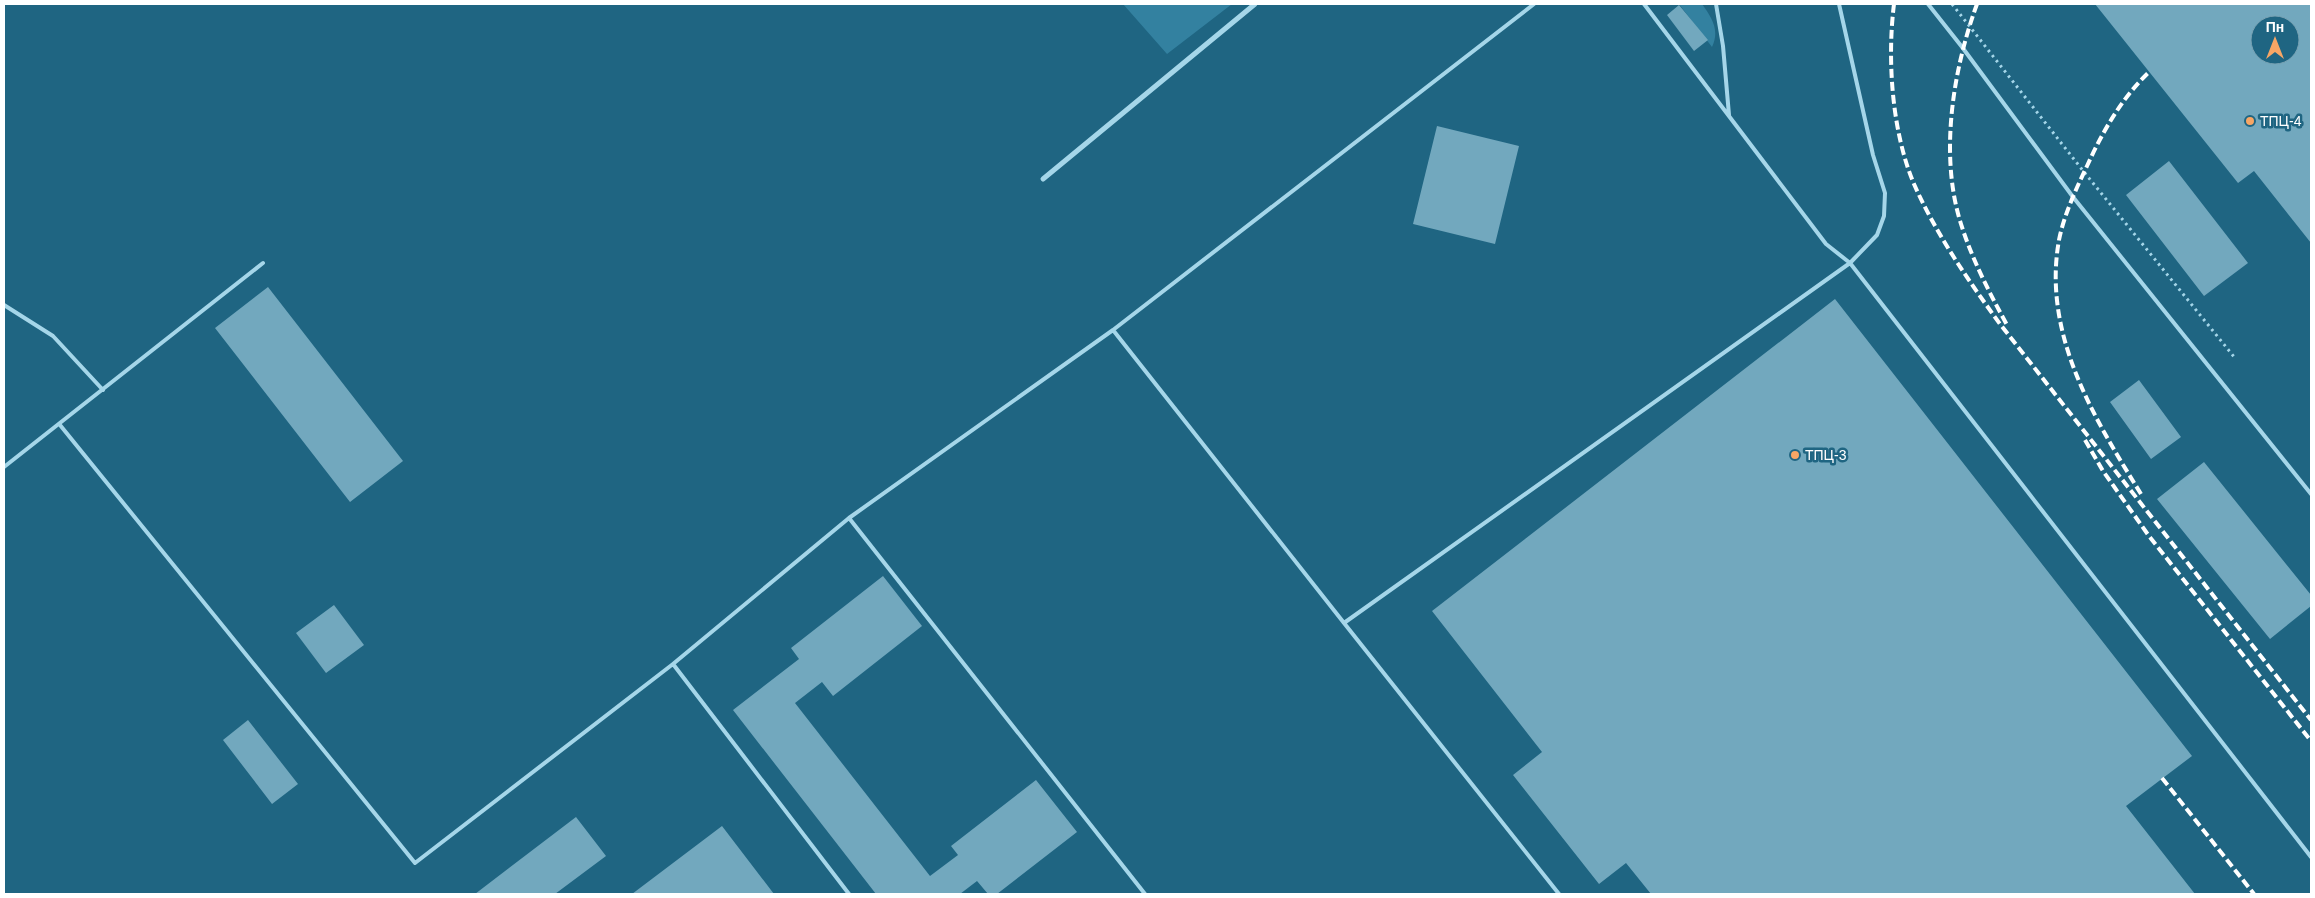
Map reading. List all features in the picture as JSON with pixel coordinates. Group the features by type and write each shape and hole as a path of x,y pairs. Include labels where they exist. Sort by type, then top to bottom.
{"street":[{"path":"1043,179 1255,4"}],"lane":[{"path":"60,425 415,863 673,664 848,518 1113,330 1534,4"},
{"path":"1644,4 1826,244 1850,264 2311,857"},
{"path":"1716,4 1723,46 1729,115"},
{"path":"1344,623 1850,264 1878,235 1884,216 1885,193 1873,155 1840,4"},
{"path":"1928,4 2073,197 2311,494"},
{"path":"4,467 263,264"},
{"path":"4,305 54,336 103,390"},
{"path":"1113,330 1559,894"},
{"path":"848,518 1145,894"},
{"path":"673,664 849,894"}],"path":[{"path":"1952,4 2234,358"}],"shaded area":[{"path":"1123,4 1232,4 1167,54"},
{"path":"1679,4 1702,4 1714,24 1715,35 1712,47"}],"building":[{"name":"ТПЦ-4","path":"2095,4 2311,4 2311,243 2254,171 2238,183"},
{"path":"1679,5 1708,40 1694,51 1667,15"},
{"path":"1437,126 1519,146 1495,244 1413,224"},
{"path":"2169,161 2248,263 2204,296 2126,195"},
{"path":"268,287 403,461 350,502 215,328"},
{"name":"ТПЦ-3","path":"1835,299 2192,756 2126,806 2195,894 1651,894 1626,863 1599,884 1513,775 1542,752 1432,611"},
{"path":"2139,380 2181,437 2151,459 2110,402"},
{"path":"2204,462 2311,595 2311,606 2270,639 2157,499"},
{"path":"883,576 922,626 833,696 822,682 795,703 930,876 958,855 951,846 1036,780 1077,832 997,894 988,894 977,881 960,894 876,894 733,710 799,659 791,648"},
{"path":"334,605 364,645 326,673 296,633"},
{"path":"248,720 298,784 272,804 223,740"},
{"path":"576,817 606,856 555,894 475,894"},
{"path":"722,826 774,894 632,894"}],"railway":[{"path":"1894,4 1891,72 1896,119 1914,184 1942,239 2000,324 2311,720"},
{"path":"1977,4 1961,57 1956,84 1950,141 1951,170 1954,197 1965,237 1981,275 2007,325"},
{"path":"2141,494 2106,435 2076,374 2065,342 2058,309 2056,275 2061,231 2079,184 2100,140 2121,104 2149,72"},
{"path":"2085,440 2103,471 2149,536 2311,741"},
{"path":"2162,778 2254,894"}],"place":[{"name":"ТПЦ-4","path":"2250,121"},
{"name":"ТПЦ-3","path":"1795,455"}]}
